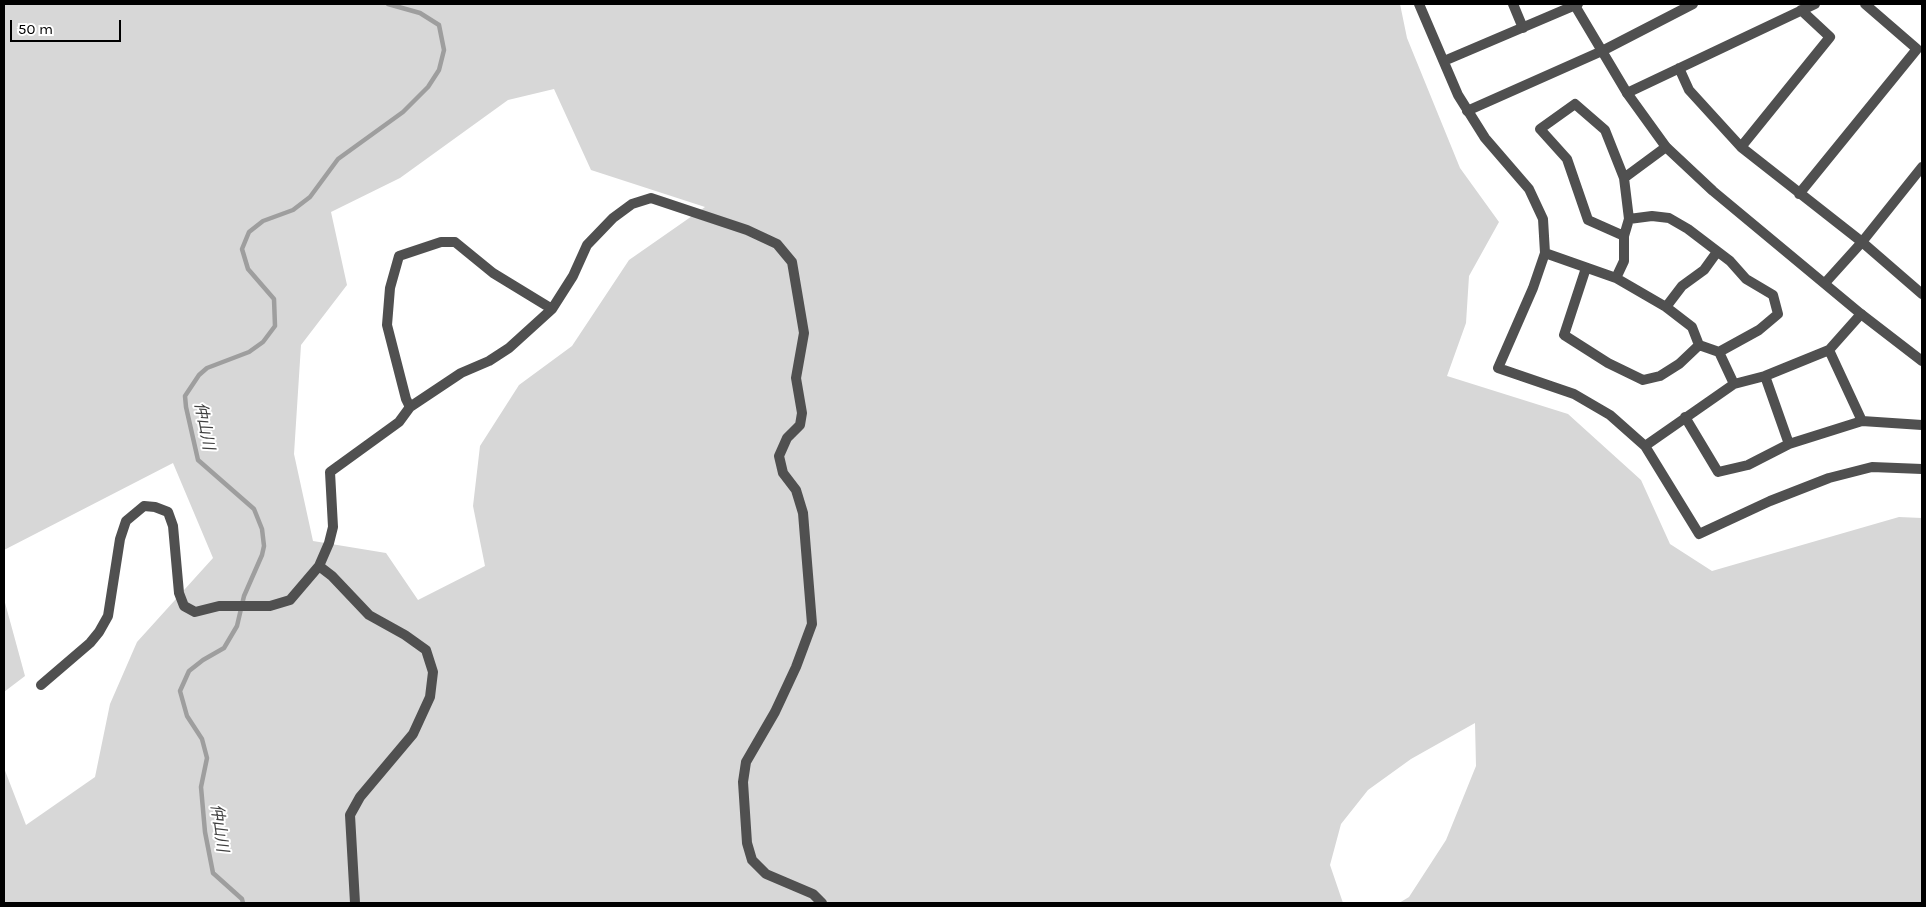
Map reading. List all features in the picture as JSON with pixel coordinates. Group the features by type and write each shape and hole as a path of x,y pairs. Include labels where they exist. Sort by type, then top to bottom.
{"street":[{"path":"1420,4 1467,111 1485,138 1529,189 1543,219 1545,253 1533,288 1498,368 1574,394 1610,415 1645,446 1699,534 1770,501 1829,478 1872,467 1922,469"},
{"path":"1513,4 1522,28"},
{"path":"1444,61 1576,4 1627,93 1666,147 1713,191 1861,314 1922,360"},
{"path":"1467,111 1602,51 1693,4"},
{"path":"1627,93 1816,4"},
{"path":"1798,194 1918,49 1865,4"},
{"path":"1741,148 1830,37 1800,10"},
{"path":"1679,68 1689,90 1741,148 1921,290"},
{"path":"1616,278 1624,261 1624,236 1630,219 1624,178 1605,130 1575,104 1540,130 1567,160 1588,220 1624,236"},
{"path":"1624,178 1666,147"},
{"path":"1825,283 1862,242 1922,166"},
{"path":"41,685 90,643 99,632 108,616 120,539 126,521 144,506 156,507 168,512 173,526 179,594 184,606 195,612 219,606 270,606 290,600 319,566 333,527 330,472 399,422 410,407 461,373 489,362 509,348 552,309 573,276 587,245 613,218 632,204 651,198 747,230 777,244 792,262 804,333 796,378 802,413 800,425 787,438 779,456 783,473 796,490 803,513 812,624 796,668 746,762 742,782 747,843 752,860 766,874 813,894 822,903"},
{"path":"1630,219 1652,216 1669,218 1688,229 1730,261 1746,279 1772,295 1778,314 1760,330 1719,352"},
{"path":"410,407 406,399 387,325 390,288 400,256 441,242 455,242 493,274 552,309"},
{"path":"1666,307 1682,286 1704,270 1717,252"},
{"path":"1545,253 1616,278 1666,307 1692,327 1699,345 1719,352 1734,384"},
{"path":"1586,268 1564,335 1608,363 1643,380 1660,376 1679,364 1699,345"},
{"path":"1645,446 1734,384 1765,376 1829,350 1861,314"},
{"path":"1829,350 1862,421"},
{"path":"1765,376 1789,444"},
{"path":"1685,417 1718,472 1748,464 1789,444 1862,421 1922,425"},
{"path":"319,566 332,576 369,615 405,635 426,650 433,672 430,697 413,734 360,798 350,815 355,903"}],"shaded area":[{"path":"4,4 1400,4 1407,38 1460,168 1499,222 1469,276 1466,323 1447,376 1568,414 1641,480 1670,544 1712,571 1899,517 1922,518 1922,903 1399,903 1409,897 1446,840 1476,766 1475,723 1411,759 1368,790 1341,824 1330,865 1343,903 4,903 4,768 26,825 95,777 110,704 137,642 213,558 173,463 4,550","holes":["554,89 591,170 705,207 629,260 572,346 519,385 480,446 473,506 485,566 418,600 386,553 313,541 294,454 301,345 347,285 331,212 400,178 508,100"]},
{"path":"4,599 25,676 4,692"}],"waterway":[{"name":"仲山川","path":"243,903 242,899 213,873 205,832 201,787 207,758 202,739 187,716 180,691 189,671 203,660 224,648 237,626 244,596 264,546 262,529 254,509 198,460 185,396 199,375 207,368 249,352 263,342 275,326 274,299 248,269 242,249 249,232 263,221 293,210 310,197 338,159 403,112 428,87 439,70 444,50 439,25 420,13 388,4"}]}
